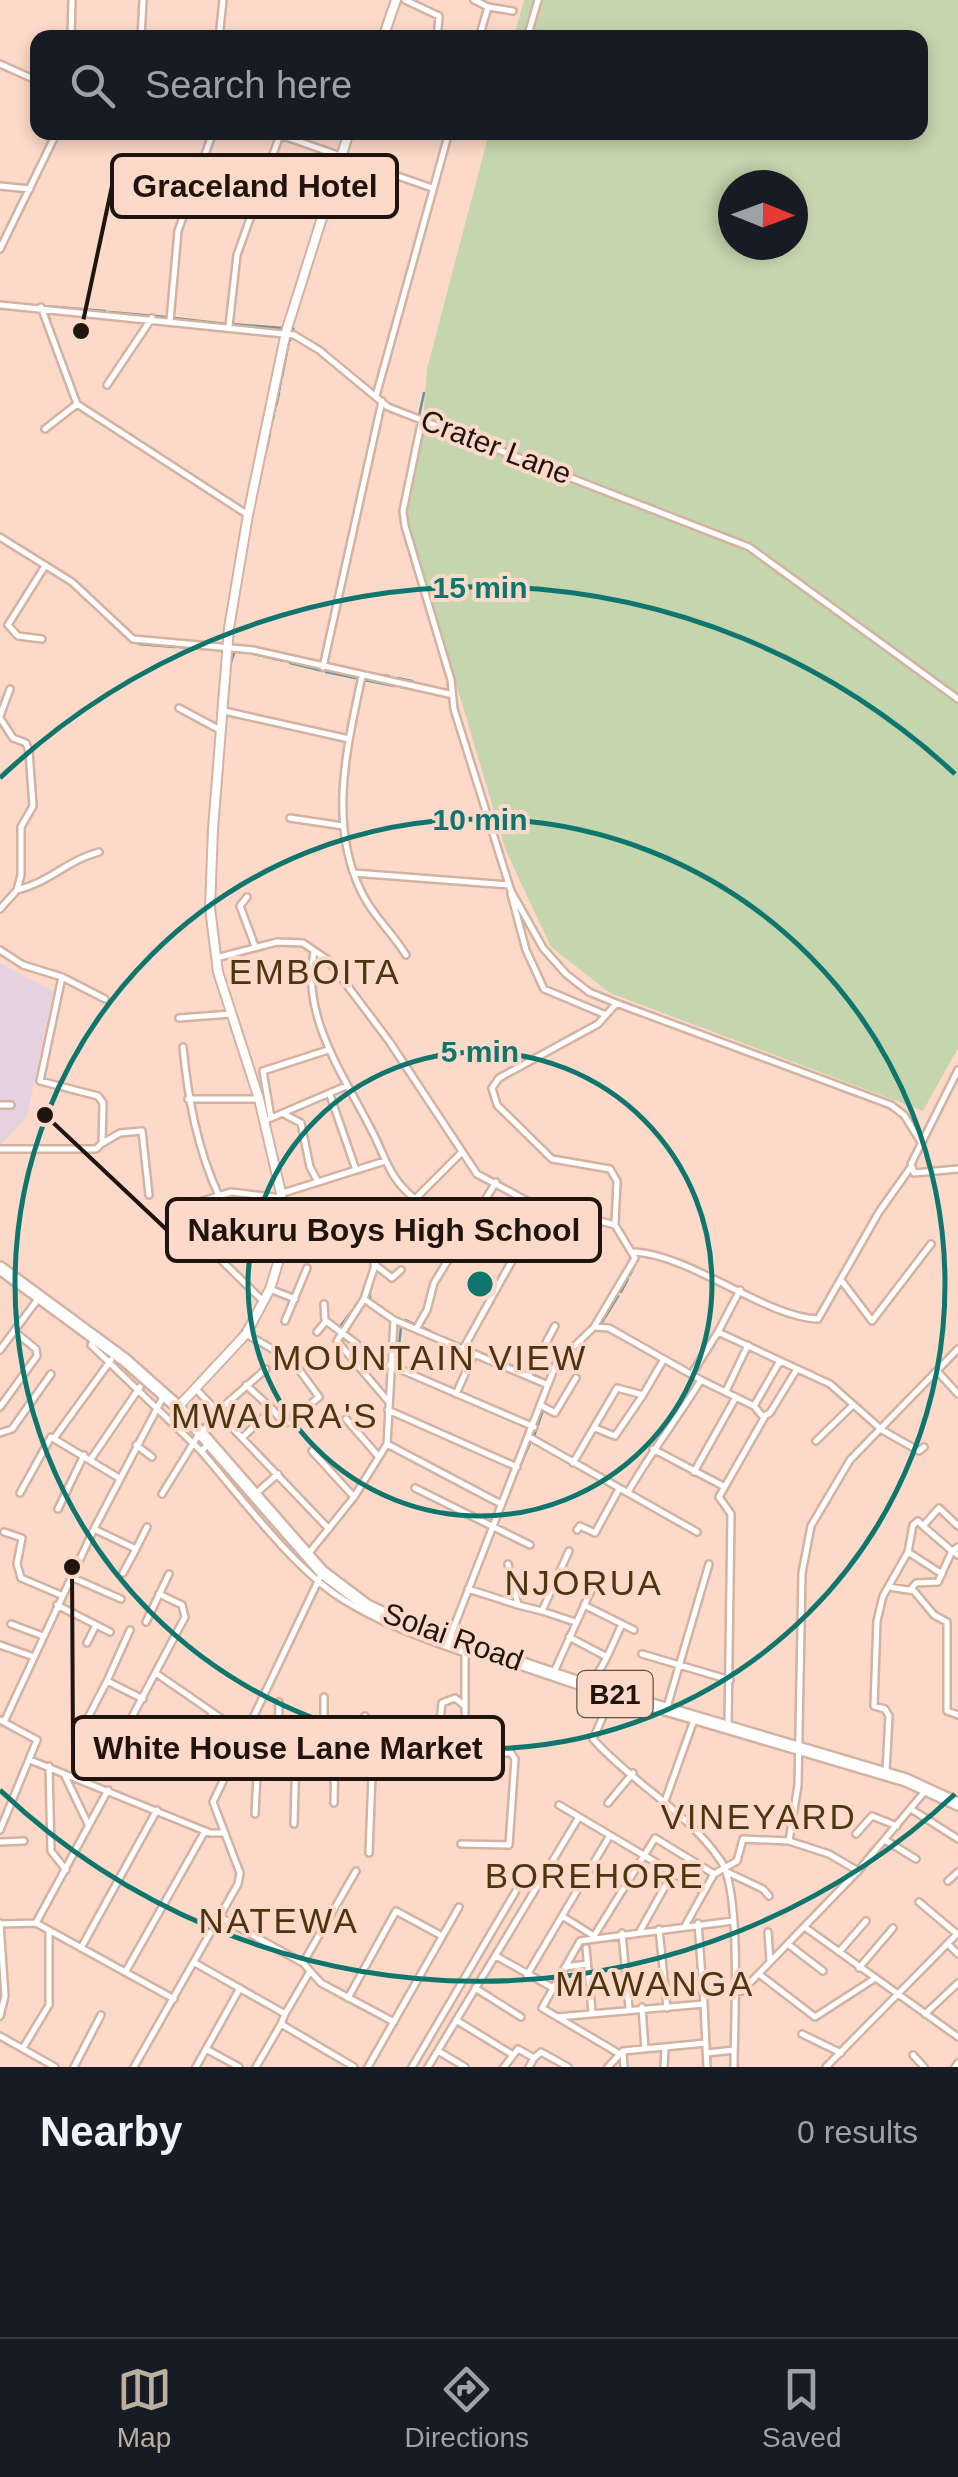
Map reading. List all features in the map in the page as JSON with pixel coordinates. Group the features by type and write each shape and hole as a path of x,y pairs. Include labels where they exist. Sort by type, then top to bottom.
{"highway":[{"name":"Solai Road","path":"0,1268 95,1338 160,1400 178,1407 195,1438 253,1496 320,1576 384,1614 450,1637 465,1649 798,1746 928,1787 958,1804"}],"street":[{"path":"70,30 72,0"},
{"path":"141,30 142,0"},
{"path":"220,30 224,0"},
{"path":"386,30 396,0"},
{"path":"405,0 439,16 438,29"},
{"path":"474,0 513,12"},
{"path":"529,30 538,0"},
{"path":"481,30 488,7"},
{"path":"0,64 30,77"},
{"path":"0,249 53,140"},
{"path":"170,321 178,230 210,140"},
{"path":"229,328 237,255 275,140"},
{"path":"295,140 432,188"},
{"path":"268,1120 230,1014 216,958 210,908 228,648 248,515 286,332 346,140"},
{"path":"376,396 446,140"},
{"path":"0,186 30,189"},
{"name":"Crater Lane","path":"0,305 286,332 316,348 382,402 749,547 958,699"},
{"path":"41,307 77,404 248,515"},
{"path":"108,386 152,318"},
{"path":"323,668 382,402"},
{"path":"44,429 77,404"},
{"path":"422,419 404,518 451,680 450,694 526,950 544,989 606,1015"},
{"path":"0,538 72,582 132,640 253,650 450,694"},
{"path":"42,640 18,636 8,625 45,566"},
{"path":"362,676 348,739 343,826 362,894 406,956"},
{"path":"0,909 17,890 24,858 21,827 33,806 29,752 26,744 12,738 0,717 10,690"},
{"path":"179,708 222,731"},
{"path":"224,711 348,739"},
{"path":"290,818 343,826"},
{"path":"17,890 47,880 72,862 99,852"},
{"path":"354,873 510,888"},
{"path":"510,888 552,960 590,992 890,1105 904,1115 920,1142"},
{"path":"248,898 240,906 256,946"},
{"path":"216,958 256,946 302,943 328,960 476,1174 529,1202 616,1226"},
{"path":"0,950 23,965 62,977 105,999"},
{"path":"314,952 320,1023 328,1050 391,1177 415,1200"},
{"path":"62,977 40,1081 101,1097 102,1144"},
{"path":"616,1003 598,1024 499,1078 492,1094 522,1133 552,1159 610,1169 617,1181 616,1226 635,1252 678,1263 813,1320 823,1314 878,1212 911,1168 920,1142 958,1070"},
{"path":"180,1018 230,1014"},
{"path":"183,1047 188,1099 200,1150 219,1196"},
{"path":"178,1407 234,1349 264,1302 285,1240 263,1071 328,1050"},
{"path":"268,1120 346,1086"},
{"path":"330,1095 356,1170"},
{"path":"188,1099 260,1099"},
{"path":"0,1106 11,1105"},
{"path":"284,1114 300,1123 310,1167 318,1182"},
{"path":"0,1150 96,1150 120,1133 142,1131 149,1194"},
{"path":"388,1401 338,1345 340,1333 364,1299 388,1225 461,1153"},
{"path":"187,1206 232,1192 282,1196 385,1161"},
{"path":"911,1168 914,1173 958,1169"},
{"path":"416,1330 427,1310 434,1283 496,1182"},
{"path":"463,1349 523,1241 513,1230 529,1202"},
{"path":"285,1220 308,1224 375,1262 394,1278 401,1270"},
{"path":"841,1280 872,1321 931,1244"},
{"path":"213,1252 264,1302"},
{"path":"450,1637 560,1356 594,1327 626,1277 635,1252"},
{"path":"286,1322 307,1268"},
{"path":"270,1289 295,1299"},
{"path":"693,1372 740,1290"},
{"path":"0,1350 40,1297"},
{"path":"364,1299 394,1320 548,1385"},
{"path":"324,1304 326,1321 356,1344"},
{"path":"307,1556 354,1497 386,1444 394,1320"},
{"path":"317,1332 326,1321"},
{"path":"528,1377 555,1326"},
{"path":"594,1327 609,1328 693,1372 700,1380 726,1390 764,1416"},
{"path":"0,1407 38,1353 14,1332"},
{"path":"718,1332 830,1384 882,1430 919,1451 924,1447"},
{"path":"250,1337 276,1352"},
{"path":"95,1338 92,1346 140,1388 160,1400 195,1438"},
{"path":"726,1390 748,1345"},
{"path":"789,1841 798,1785 802,1573 810,1526 850,1460 958,1349"},
{"path":"456,1394 474,1354"},
{"path":"594,1428 616,1436 665,1358"},
{"path":"20,1493 48,1439 55,1437 111,1360"},
{"path":"754,1406 780,1361"},
{"path":"246,1385 284,1423 290,1422 320,1395 295,1364"},
{"path":"390,1365 534,1426"},
{"path":"162,1494 195,1438 266,1369"},
{"path":"728,1725 731,1514 719,1499 764,1416 770,1413 797,1369"},
{"path":"937,1371 958,1394"},
{"path":"0,1433 12,1429 51,1374"},
{"path":"542,1406 555,1413 576,1378"},
{"path":"628,1492 653,1449 680,1419 700,1380"},
{"path":"0,1388 9,1395"},
{"path":"91,1459 140,1388"},
{"path":"573,1462 617,1388 644,1395"},
{"path":"196,1389 329,1529"},
{"path":"694,1472 736,1397"},
{"path":"0,1830 30,1760 35,1736 2,1721 160,1400"},
{"path":"816,1442 854,1405"},
{"path":"242,1438 272,1409"},
{"path":"388,1410 517,1467"},
{"path":"346,1419 379,1456"},
{"path":"55,1437 119,1478"},
{"path":"530,1438 697,1532"},
{"path":"386,1444 501,1504"},
{"path":"136,1445 152,1457"},
{"path":"204,1448 320,1576 389,1624 465,1649 465,1742 472,1753"},
{"path":"653,1449 724,1486"},
{"path":"312,1450 354,1497"},
{"path":"58,1509 84,1455"},
{"path":"253,1496 278,1474"},
{"path":"415,1488 530,1545"},
{"path":"577,1530 580,1526 595,1534 619,1489"},
{"path":"923,1526 939,1508 958,1526"},
{"path":"886,1774 888,1716 885,1709 874,1706 877,1621 888,1587 908,1552 913,1525 918,1522 956,1551 938,1582 916,1583 910,1589"},
{"path":"123,1573 147,1527"},
{"path":"94,1529 136,1549"},
{"path":"4,1532 22,1538 17,1564 21,1578 61,1595"},
{"path":"542,1610 569,1551"},
{"path":"908,1552 942,1574"},
{"path":"508,1564 518,1605"},
{"path":"666,1710 710,1564"},
{"path":"146,1622 169,1574"},
{"path":"134,2067 240,1878 213,1802 320,1576"},
{"path":"71,1577 121,1599"},
{"path":"554,1672 593,1586"},
{"path":"888,1587 910,1589 948,1626 947,1711 958,1714"},
{"path":"468,1590 574,1622"},
{"path":"108,1762 186,1613 182,1605 159,1594"},
{"path":"57,1605 110,1632"},
{"path":"584,1605 634,1630"},
{"path":"11,1624 43,1636"},
{"path":"591,1687 622,1624"},
{"path":"87,1643 96,1625"},
{"path":"78,1737 130,1630"},
{"path":"568,1636 607,1657"},
{"path":"0,1645 34,1658"},
{"path":"642,1654 730,1680"},
{"path":"157,1674 244,1734"},
{"path":"107,1681 143,1699"},
{"path":"429,1752 438,1741 440,1706 466,1691"},
{"path":"613,1694 593,1739 665,1801 726,1870 769,1896"},
{"path":"324,1697 324,1749"},
{"path":"455,1698 466,1706"},
{"path":"278,1748 279,1702"},
{"path":"190,1773 193,1748 212,1714"},
{"path":"365,1716 370,1750 369,1853"},
{"path":"665,1801 696,1717"},
{"path":"438,1741 447,1752"},
{"path":"456,1752 465,1742"},
{"path":"294,1824 296,1748"},
{"path":"334,1803 335,1749"},
{"path":"255,1814 258,1750 514,1755 511,1842 505,1846 461,1844"},
{"path":"30,1760 205,1831 225,1833"},
{"path":"49,1766 51,1851 66,1870"},
{"path":"63,1773 89,1826"},
{"path":"608,1803 634,1773"},
{"path":"733,1992 742,1991 806,1928 928,1787"},
{"path":"36,1924 108,1790"},
{"path":"559,1805 704,1891"},
{"path":"911,1809 958,1839"},
{"path":"81,1948 157,1810"},
{"path":"856,1834 872,1816 897,1826"},
{"path":"428,2067 579,1818"},
{"path":"126,1972 205,1831"},
{"path":"527,1975 609,1837"},
{"path":"594,1936 641,1854 655,1838 714,1874"},
{"path":"686,1924 714,1874 737,1861 743,1839 789,1841 829,1854 858,1872"},
{"path":"885,1840 916,1859"},
{"path":"0,1842 24,1841"},
{"path":"726,1870 733,1921 734,2067"},
{"path":"304,1963 356,1871"},
{"path":"948,1881 958,1872"},
{"path":"640,1931 672,1874"},
{"path":"412,2067 517,1889"},
{"path":"826,2067 958,1934 920,1902"},
{"path":"508,1906 519,1913"},
{"path":"368,2067 459,1907"},
{"path":"348,1998 396,1910 443,1936"},
{"path":"562,1916 594,1936"},
{"path":"220,1918 304,1963 310,1972 348,1998 394,2022"},
{"path":"839,1953 866,1920"},
{"path":"706,2043 620,2052 554,2017 542,2006 580,1941 594,1936 733,1921"},
{"path":"0,2016 0,1922 36,1924 174,1998"},
{"path":"698,1923 707,2067"},
{"path":"806,1928 958,2037"},
{"path":"859,1968 893,1928"},
{"path":"659,1929 667,2008"},
{"path":"23,2048 50,2002 49,1930"},
{"path":"768,1932 770,1962"},
{"path":"622,1933 629,2008"},
{"path":"948,1944 958,1954"},
{"path":"789,1945 823,1971"},
{"path":"586,1948 592,2012"},
{"path":"496,1956 553,1988"},
{"path":"194,1963 285,2014"},
{"path":"565,1967 588,1964"},
{"path":"256,2067 310,1972"},
{"path":"759,1974 815,2017 874,1979"},
{"path":"461,1984 521,2017"},
{"path":"925,2014 958,1984"},
{"path":"196,2067 240,1988"},
{"path":"554,2017 704,2004"},
{"path":"642,2007 645,2048"},
{"path":"74,2067 102,2014"},
{"path":"456,2019 514,2055"},
{"path":"281,2024 354,2067"},
{"path":"802,2034 841,2054"},
{"path":"0,2036 54,2067"},
{"path":"664,2067 665,2048"},
{"path":"206,2049 238,2067"},
{"path":"504,2067 518,2050 534,2058"},
{"path":"707,2053 734,2050"},
{"path":"438,2051 465,2067"},
{"path":"529,2067 541,2052 568,2067"},
{"path":"608,2067 620,2052"},
{"path":"620,2052 624,2067"},
{"path":"913,2055 924,2067"}],"shaded area":[{"path":"0,963 53,991 27,1117 0,1145"}],"green space":[{"path":"524,0 958,0 958,1048 923,1111 610,993 551,947 506,851 405,512 423,422 427,369 487,140 928,140 928,30 516,30"}],"waterway":[{"path":"31,305 105,311"},
{"path":"109,312 166,317"},
{"path":"48,313 52,331"},
{"path":"174,318 226,324"},
{"path":"292,323 294,332 309,341"},
{"path":"231,324 282,328"},
{"path":"282,377 289,341 294,337"},
{"path":"52,345 74,403"},
{"path":"340,364 370,388"},
{"path":"279,391 281,380"},
{"path":"276,406 279,393"},
{"path":"419,416 424,393"},
{"path":"85,412 94,419"},
{"path":"270,430 274,415"},
{"path":"426,419 489,443"},
{"path":"97,421 102,424"},
{"path":"104,425 138,447"},
{"path":"267,447 270,433"},
{"path":"492,444 516,453"},
{"path":"141,449 160,461"},
{"path":"261,470 266,450"},
{"path":"501,453 537,468"},
{"path":"163,463 196,484"},
{"path":"191,475 215,490"},
{"path":"225,497 244,508"},
{"path":"252,516 253,512"},
{"path":"139,644 175,647"},
{"path":"180,647 203,649"},
{"path":"206,649 219,650"},
{"path":"242,651 284,661"},
{"path":"230,665 234,653"},
{"path":"290,663 323,671"},
{"path":"326,672 356,678"},
{"path":"381,675 389,676"},
{"path":"397,678 412,681"},
{"path":"364,680 395,686"},
{"path":"401,687 427,692"},
{"path":"216,978 226,1009"},
{"path":"279,1167 282,1183"},
{"path":"630,1275 638,1258"},
{"path":"621,1292 628,1279"},
{"path":"601,1324 618,1296"},
{"path":"370,1297 371,1301"},
{"path":"338,1329 355,1307"},
{"path":"240,1334 252,1316"},
{"path":"405,1320 416,1325"},
{"path":"397,1364 401,1327"},
{"path":"421,1327 430,1331"},
{"path":"432,1333 438,1335"},
{"path":"442,1337 450,1341"},
{"path":"453,1342 462,1345"},
{"path":"466,1347 501,1361"},
{"path":"216,1371 235,1352"},
{"path":"505,1363 523,1370"},
{"path":"552,1380 559,1364"},
{"path":"532,1374 547,1381"},
{"path":"544,1405 549,1390"},
{"path":"534,1436 543,1410"},
{"path":"520,1466 531,1441"},
{"path":"357,1497 369,1478"},
{"path":"453,1620 489,1529"},
{"path":"445,1633 452,1624"},
{"path":"159,1671 163,1664"},
{"path":"241,1728 243,1723"},
{"path":"229,1759 238,1736"}],"place":[{"name":"Graceland Hotel","path":"81,331"},
{"name":"Nakuru Boys High School","path":"45,1115"},
{"name":"White House Lane Market","path":"72,1567"}],"district":[{"name":"EMBOITA","path":"315,972"},
{"name":"MOUNTAIN VIEW","path":"430,1358"},
{"name":"MWAURA'S","path":"275,1416"},
{"name":"NJORUA","path":"584,1583"},
{"name":"VINEYARD","path":"759,1817"},
{"name":"BOREHORE","path":"595,1876"},
{"name":"NATEWA","path":"279,1921"},
{"name":"MAWANGA","path":"655,1984"}]}
